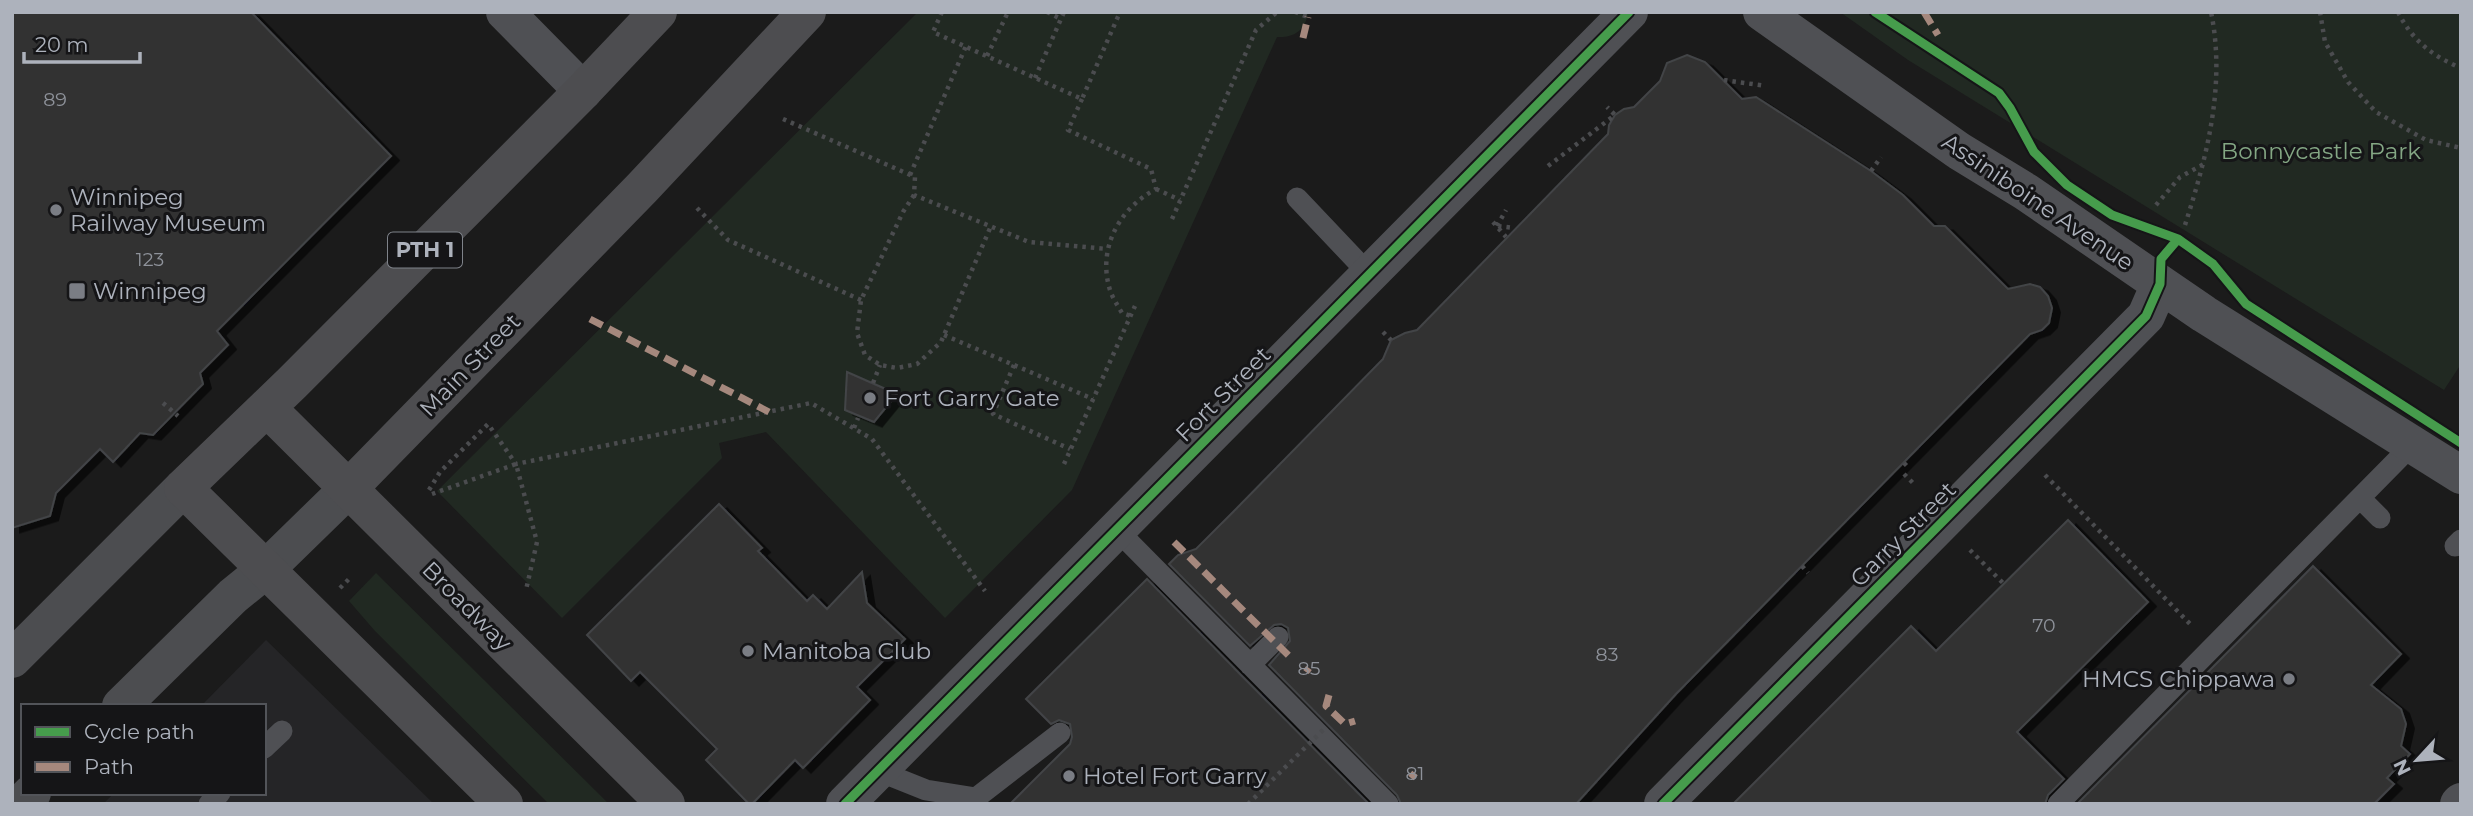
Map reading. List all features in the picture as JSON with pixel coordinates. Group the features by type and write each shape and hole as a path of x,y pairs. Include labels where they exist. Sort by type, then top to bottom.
{"highway":[{"name":"PTH 1","path":"183,488 267,408 583,91 658,12"},
{"name":"Main Street","path":"348,489 642,188 807,12"},
{"name":"Broadway","path":"267,408 666,804"},
{"path":"183,488 504,804"}],"main road":[{"path":"12,659 183,488"},
{"name":"Main Street","path":"123,704 233,596 265,570 348,489"}],"street":[{"path":"505,12 583,91"},
{"name":"Fort Street","path":"845,804 1629,12"},
{"name":"Assiniboine Avenue","path":"1762,12 1959,151 2026,192 2160,284 2461,475"},
{"name":"Garry Street","path":"1663,804 2146,316 2160,284"}],"lane":[{"path":"1297,198 1369,274"},
{"path":"2058,804 2412,445"},
{"path":"2360,498 2380,518"},
{"path":"1116,529 1388,804"},
{"path":"1250,665 1278,637"},
{"path":"266,746 282,731"},
{"path":"876,770 926,790 976,798 1060,733"}],"path":[{"path":"942,12 933,32 1082,99"},
{"path":"987,56 1008,12"},
{"path":"1046,12 1061,19"},
{"path":"1035,78 1064,12"},
{"path":"1120,12 1068,130 1151,169 1156,189"},
{"path":"1172,219 1256,30 1277,12"},
{"path":"1294,12 1308,17"},
{"path":"2185,225 2204,164 2215,104 2217,64 2211,12"},
{"path":"2320,12 2325,42 2348,82 2376,112 2426,140 2461,148"},
{"path":"2398,12 2407,31 2423,47 2445,62 2461,68"},
{"path":"910,175 966,46"},
{"path":"1724,80 1766,86"},
{"path":"1548,166 1615,115 1607,107"},
{"path":"783,119 915,177 914,195 903,212 861,300 858,333 865,355 880,365 897,369 917,364 941,342 991,226"},
{"path":"1871,171 1881,157"},
{"path":"2156,205 2180,177 2204,164"},
{"path":"1156,189 1180,200"},
{"path":"1130,316 1122,313 1112,294 1107,269 1107,249 1118,223 1128,210 1139,198 1156,189"},
{"path":"914,195 1029,242 1107,249"},
{"path":"697,208 728,240 861,300"},
{"path":"1495,224 1506,210"},
{"path":"1495,224 1514,228"},
{"path":"1495,224 1506,237"},
{"path":"1064,464 1135,306"},
{"path":"1383,332 1391,340"},
{"path":"944,335 1093,400"},
{"path":"873,383 880,365"},
{"path":"1014,365 993,414 1070,449"},
{"path":"163,403 178,416"},
{"path":"526,590 537,542 516,464 488,424 440,472 431,492 516,464 811,403 872,439 985,591"},
{"path":"854,428 858,418"},
{"path":"1904,463 1910,469"},
{"path":"1904,474 1914,484"},
{"path":"2045,475 2212,647"},
{"path":"1970,550 2004,584"},
{"path":"1802,566 1808,573"},
{"path":"1248,804 1325,728"}],"shaded area":[{"path":"266,640 434,804 103,804 112,795 266,795 266,704 203,704"}],"green space":[{"path":"918,12 1308,12 1305,24 1298,32 1277,37 1072,490 945,618 766,432 719,443 722,458 562,618 437,491"},
{"name":"Bonnycastle Park","path":"1840,12 2461,12 2461,364 2444,390 1908,60"},
{"path":"376,573 609,804 549,804 375,631 349,601"}],"building":[{"path":"12,12 251,12 391,156 217,331 228,345 200,373 203,384 153,435 140,433 113,462 100,449 56,493 50,516 12,528"},
{"path":"1687,55 1705,62 1742,99 1756,97 1871,171 1903,195 1934,226 1945,226 2008,289 2030,284 2040,287 2048,296 2052,308 2049,323 2042,330 2030,334 1676,694 1576,804 1401,804 1397,795 1269,665 1290,641 1288,628 1281,624 1274,625 1250,646 1169,564 1178,555 1196,549 1233,512 1383,359 1391,340 1417,330 1608,134 1609,125 1615,115 1634,107 1660,81 1667,63"},
{"name":"Fort Garry Gate","path":"847,372 897,394 874,422 845,410"},
{"name":"Manitoba Club","path":"719,504 762,548 758,551 807,601 813,595 827,609 862,572 867,603 905,639 857,687 870,700 803,768 795,760 752,804 706,760 717,749 640,672 631,681 587,635"},
{"path":"2068,520 2148,602 2017,732 2064,779 2048,795 2045,804 1733,804 1911,626 1936,651"},
{"name":"HMCS Chippawa","path":"2313,566 2401,654 2371,685 2401,709 2406,724 2401,746 2410,754 2387,778 2394,784 2374,804 2077,804"},
{"path":"1147,579 1369,804 1010,804 1070,744 1072,737 1070,724 1059,720 1051,724 1026,699"}],"marked path":[{"path":"1924,12 1938,35"},
{"path":"1303,38 1308,17"},
{"path":"590,319 769,412"},
{"path":"1174,542 1289,656"},
{"path":"1306,672 1309,668"},
{"path":"1329,695 1326,706 1345,724 1355,721"},
{"path":"1411,778 1415,773"}],"cycle path":[{"path":"845,804 1629,12"},
{"path":"1875,12 1999,93 2034,152 2067,185 2112,215 2178,239 2213,264 2246,304 2461,443"},
{"path":"1663,804 2146,316 2160,284 2161,259 2178,239"}],"place":[{"name":"Winnipeg Railway Museum","path":"56,210"},
{"name":"Winnipeg","path":"77,291"},
{"name":"Fort Garry Gate","path":"870,398"},
{"name":"Manitoba Club","path":"748,651"},
{"name":"HMCS Chippawa","path":"2289,679"},
{"name":"Hotel Fort Garry","path":"1069,776"}]}
